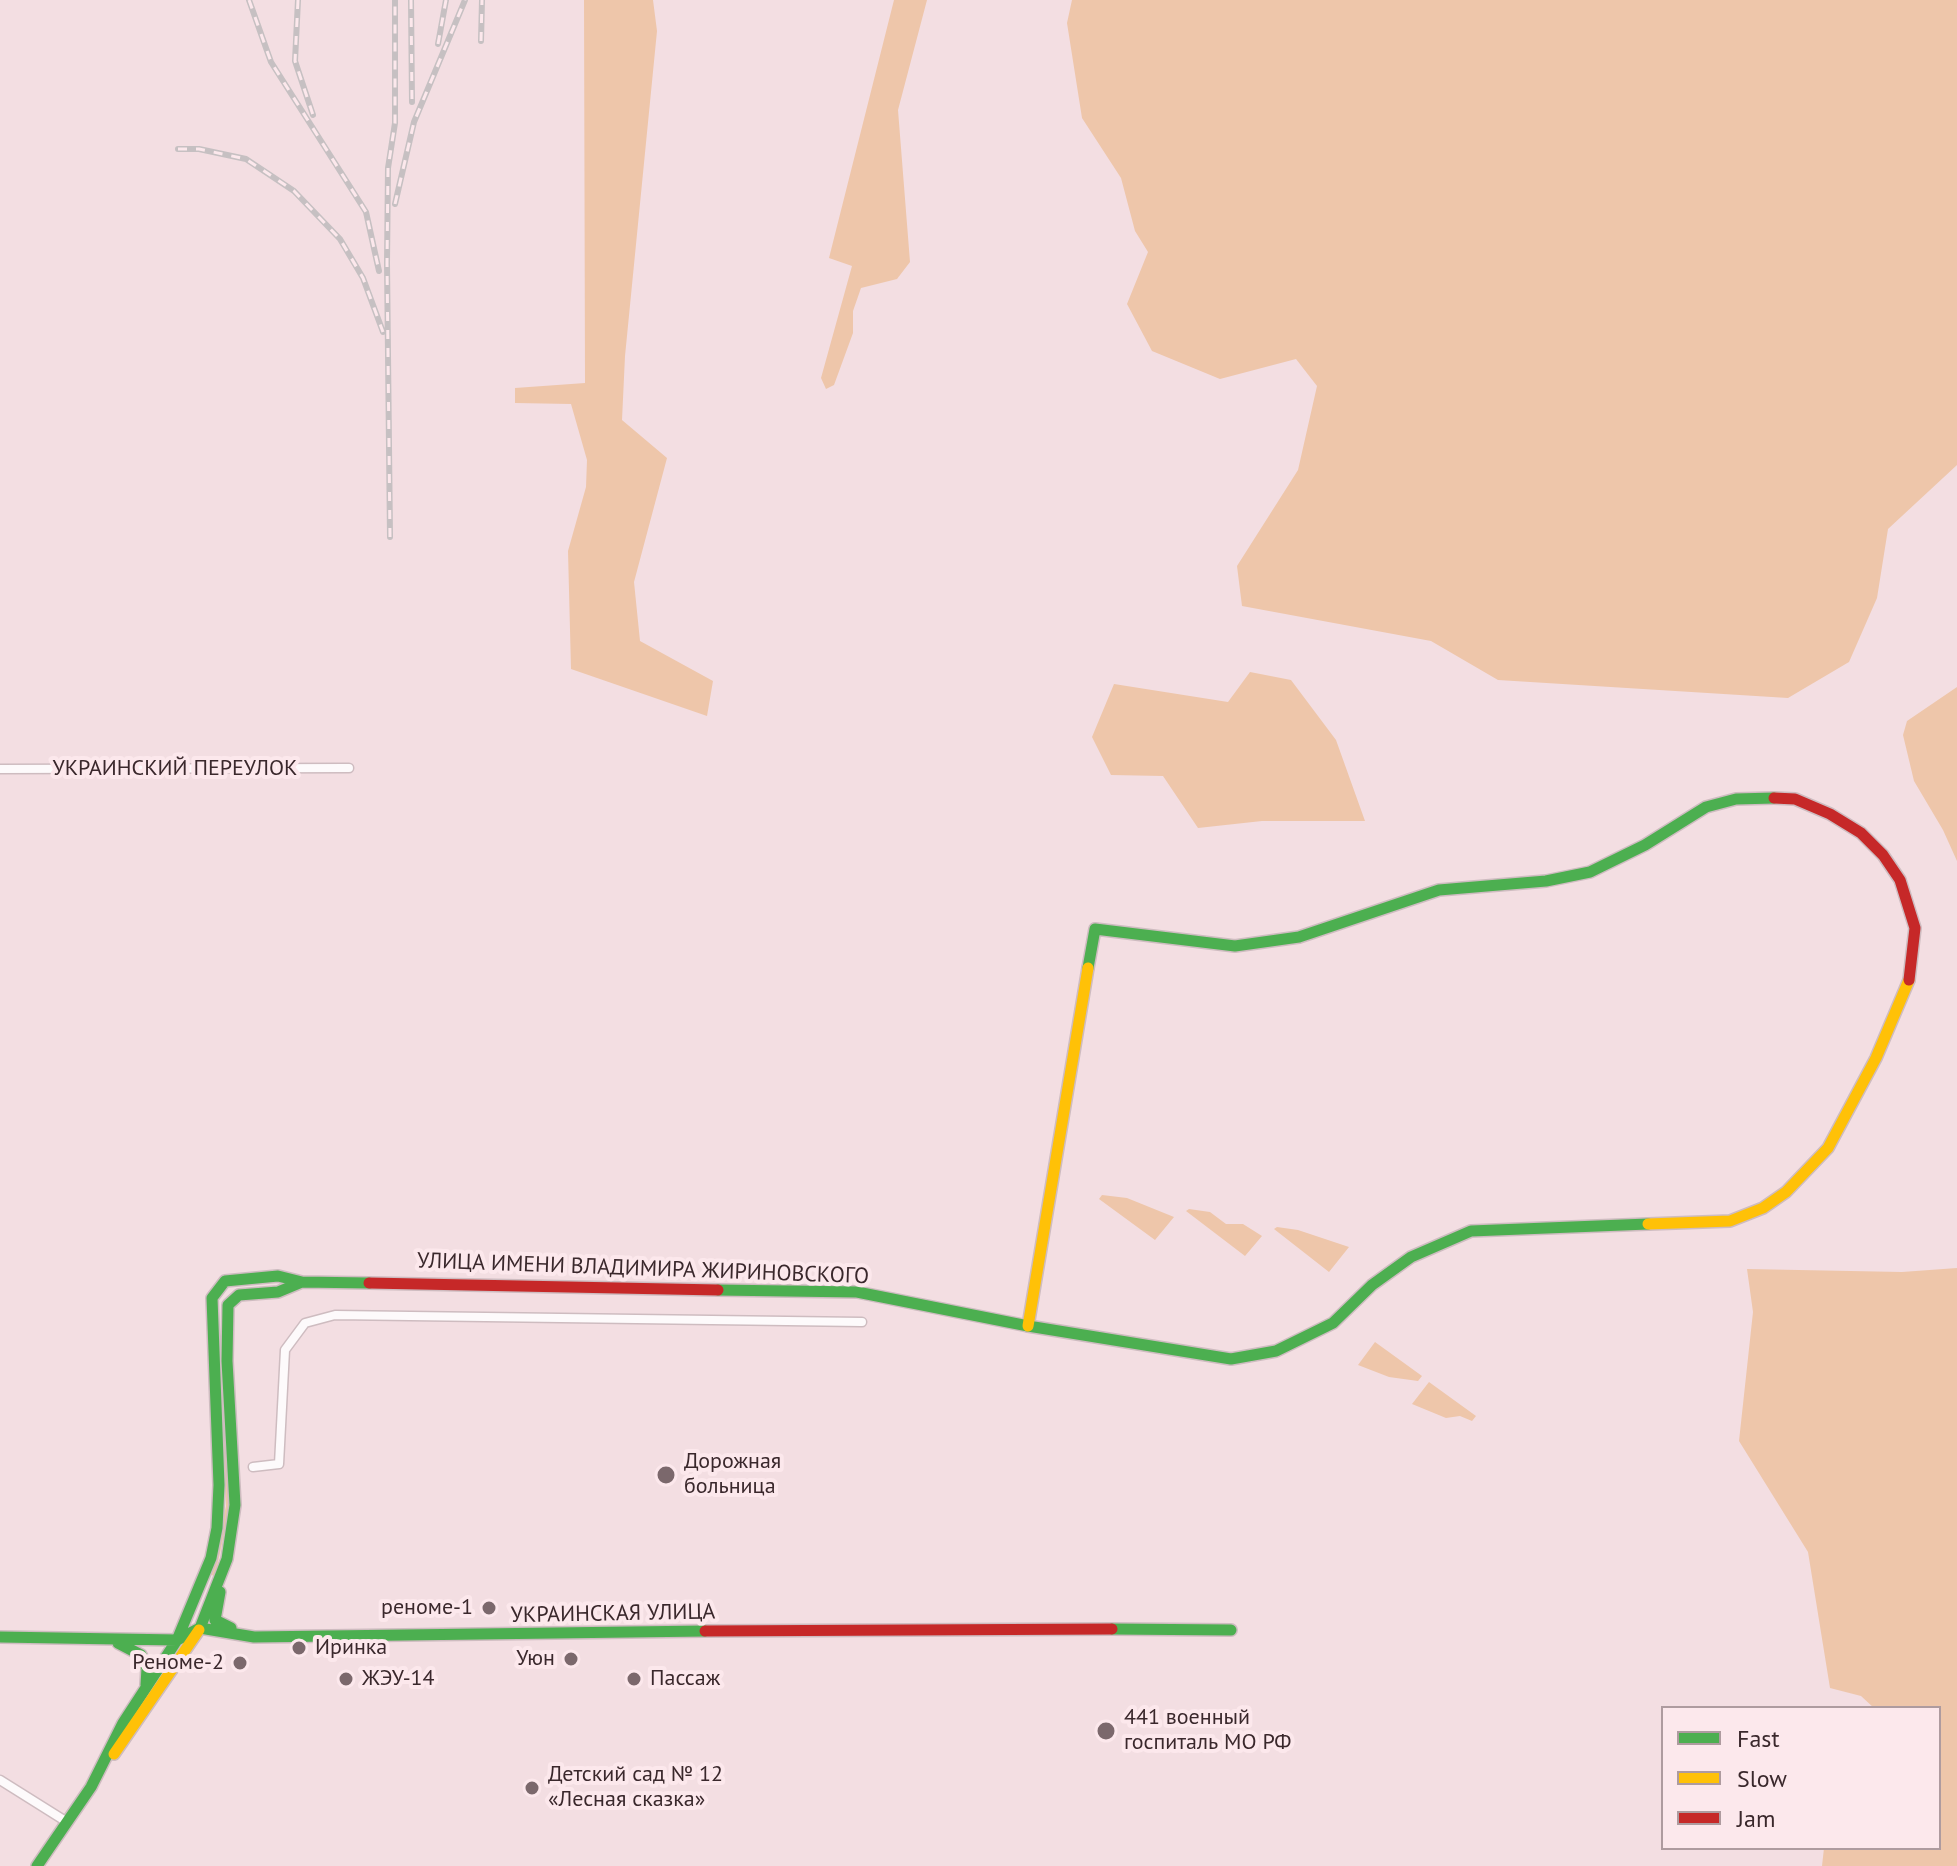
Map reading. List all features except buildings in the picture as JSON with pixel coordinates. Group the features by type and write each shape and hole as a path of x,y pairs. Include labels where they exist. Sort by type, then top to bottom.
{"main road":[{"name":"УЛИЦА ИМЕНИ ВЛАДИМИРА ЖИРИНОВСКОГО","path":"177,1640 211,1558 219,1507 212,1298 225,1281 278,1276 302,1282 857,1292 1028,1326 1174,1352 1231,1359 1255,1357 1306,1338 1333,1323 1372,1285 1411,1257 1471,1231 1730,1221 1763,1208 1798,1181 1828,1148 1876,1058 1906,992 1915,950 1915,928 1900,880 1883,855 1850,826 1795,799 1766,797 1736,799 1706,807 1631,853 1590,872 1546,881 1439,890 1299,937 1235,946 1095,929 1028,1326"},
{"name":"УЛИЦА ИМЕНИ ВЛАДИМИРА ЖИРИНОВСКОГО","path":"99,1774 200,1628 227,1559 235,1505 226,1312 232,1299 239,1295 278,1292 302,1282"},
{"path":"227,1559 215,1607 215,1620 223,1626 278,1637"},
{"path":"0,1637 177,1640 200,1628"},
{"name":"УКРАИНСКАЯ УЛИЦА","path":"200,1628 254,1637 825,1629 1231,1630"},
{"path":"49,1637 122,1644 135,1650 147,1668 143,1692"},
{"path":"37,1866 99,1774 123,1723 177,1640"}],"street":[{"name":"УКРАИНСКИЙ ПЕРЕУЛОК","path":"0,769 349,768"},
{"path":"253,1467 279,1464 285,1350 305,1323 335,1315 862,1322"},
{"path":"0,1780 67,1822"}],"shaded area":[{"path":"584,0 653,0 657,31 625,356 622,420 667,458 634,582 640,641 713,681 707,716 571,669 568,551 586,487 587,460 571,404 515,403 515,388 585,383"},
{"path":"894,0 927,0 898,110 910,262 897,279 861,288 853,311 853,333 834,385 826,389 821,378 852,266 829,258"},
{"path":"1072,0 1957,0 1957,465 1888,529 1877,598 1849,662 1788,698 1498,680 1431,641 1242,606 1237,566 1298,470 1317,386 1296,359 1220,379 1152,351 1127,304 1148,252 1135,231 1121,178 1082,118 1067,23"},
{"path":"1250,672 1291,680 1336,740 1365,821 1262,821 1198,828 1163,776 1111,775 1092,737 1114,684 1228,702"},
{"path":"1957,687 1957,861 1914,781 1903,735 1907,721"},
{"path":"1102,1195 1127,1198 1174,1217 1155,1240 1099,1199"},
{"path":"1186,1211 1210,1212 1226,1224 1243,1224 1262,1236 1245,1256"},
{"path":"1274,1229 1298,1230 1349,1247 1329,1272"},
{"path":"1957,1268 1957,1866 1822,1866 1824,1850 1941,1850 1941,1706 1872,1706 1861,1696 1830,1688 1808,1552 1739,1441 1753,1312 1747,1269 1902,1272"},
{"path":"217,1337 221,1337 230,1507 215,1576 211,1575 226,1506"},
{"path":"1375,1342 1422,1376 1418,1381 1389,1377 1358,1365"},
{"path":"1429,1382 1476,1416 1472,1421 1460,1416 1446,1418 1412,1404"}],"railway":[{"path":"249,0 271,62 366,212 379,271"},
{"path":"298,0 295,61 313,115"},
{"path":"390,537 387,263 388,168 395,123 395,0"},
{"path":"411,0 412,102"},
{"path":"438,44 446,0"},
{"path":"395,204 414,122 465,0"},
{"path":"481,41 482,0"},
{"path":"178,149 199,149 246,159 294,191 340,239 363,278 383,332"}],"traffic: fast":[{"path":"1088,968 1095,929 1235,946 1299,937 1439,890 1546,881 1590,872 1645,845 1706,807 1736,799 1774,798"},
{"path":"718,1290 857,1292 1028,1326 1231,1359 1276,1351 1333,1323 1372,1285 1411,1257 1471,1231 1648,1224"},
{"path":"177,1640 211,1558 217,1528 219,1485 212,1298 225,1281 278,1276 302,1282 369,1283"},
{"path":"200,1628 227,1559 235,1505 227,1361 228,1305 239,1295 278,1292 302,1282"},
{"path":"220,1592 215,1620 231,1628"},
{"path":"0,1637 177,1640 200,1628 254,1637 705,1631"},
{"path":"1112,1629 1231,1630"},
{"path":"37,1866 91,1787 123,1723 177,1640"},
{"path":"118,1643 141,1655 147,1668 146,1685"}],"traffic: slow":[{"path":"1028,1326 1088,968"},
{"path":"1648,1224 1730,1221 1763,1208 1786,1192 1828,1148 1876,1058 1909,980"},
{"path":"114,1754 199,1630"}],"traffic: jam":[{"path":"1774,798 1795,799 1830,814 1861,833 1883,855 1900,880 1915,928 1909,980"},
{"path":"369,1283 718,1290"},
{"path":"705,1631 1112,1629"}],"place":[{"name":"Дорожная больница","path":"666,1475"},
{"name":"реноме-1","path":"489,1608"},
{"name":"Иринка","path":"299,1648"},
{"name":"Уюн","path":"571,1659"},
{"name":"Реноме-2","path":"240,1663"},
{"name":"ЖЭУ-14","path":"346,1679"},
{"name":"Пассаж","path":"634,1679"},
{"name":"441 военный госпиталь МО РФ","path":"1106,1731"},
{"name":"Детский сад № 12 «Лесная сказка»","path":"532,1788"}]}
